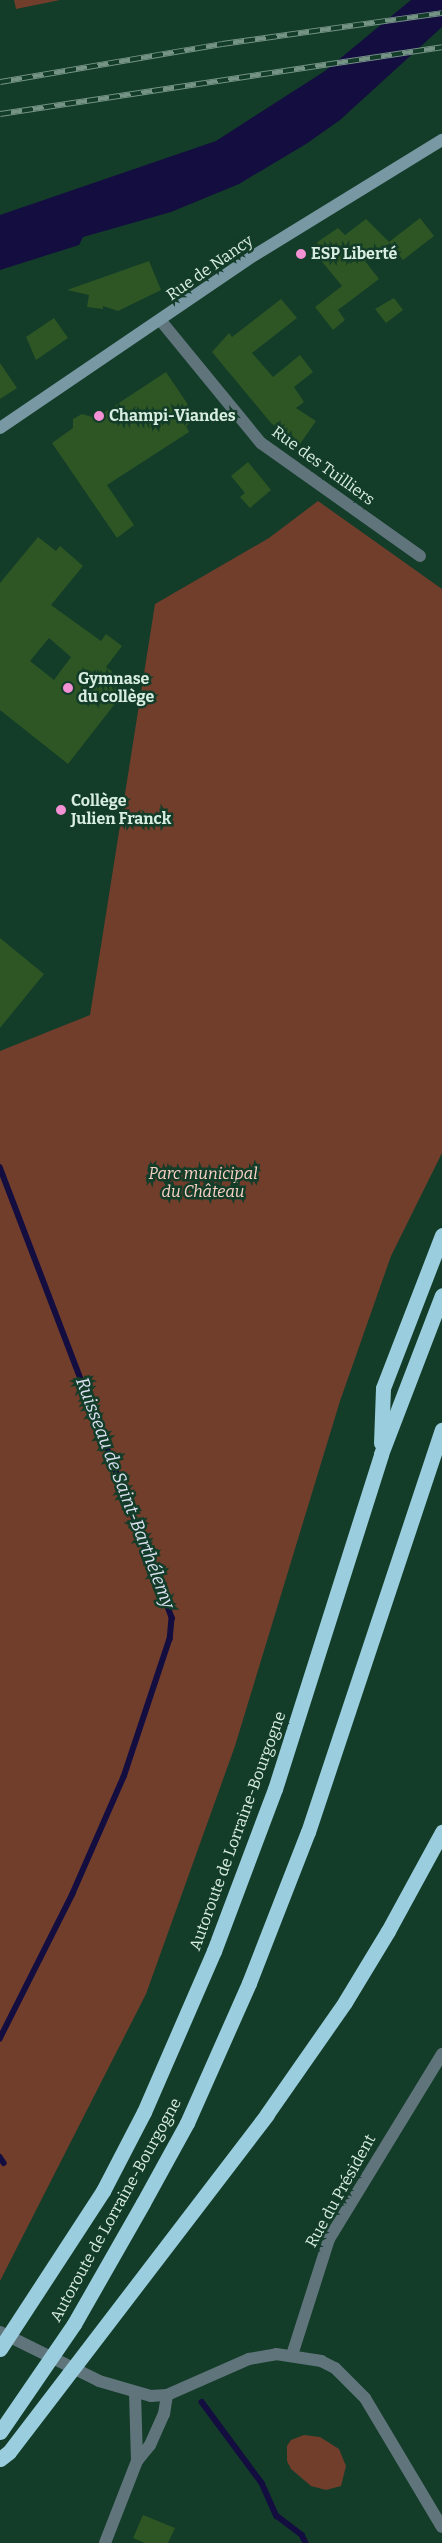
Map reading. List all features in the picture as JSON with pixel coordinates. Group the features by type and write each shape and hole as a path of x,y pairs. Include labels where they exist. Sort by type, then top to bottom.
{"highway":[{"path":"380,1454 383,1388 442,1235"},
{"name":"Autoroute de Lorraine-Bourgogne","path":"0,2348 63,2256 103,2191 144,2112 214,1951 275,1789 380,1454 442,1295"},
{"name":"Autoroute de Lorraine-Bourgogne","path":"0,2432 48,2364 102,2278 187,2123 249,1983 308,1832 442,1430"},
{"path":"5,2455 267,2114 345,2002 388,1931 442,1832"}],"main road":[{"name":"Rue de Nancy","path":"0,428 161,321 255,255 442,140"}],"street":[{"name":"Rue des Tuilliers","path":"161,321 261,442 420,556"},
{"name":"Rue du Président","path":"292,2355 329,2239 442,2054"},
{"path":"0,2332 99,2381 135,2393 167,2395 249,2359 292,2355 321,2361 335,2368 365,2398 442,2527"},
{"path":"135,2393 137,2461"},
{"path":"105,2543 137,2461 150,2445 164,2414 167,2395"}],"green space":[{"path":"14,0 60,0 16,9"},
{"name":"Parc municipal du Château","path":"318,501 442,589 442,1153 391,1256 340,1401 235,1746 146,1994 0,2281 0,1051 90,1015 155,604 269,538"},
{"path":"304,2435 320,2437 339,2449 346,2466 341,2486 326,2490 311,2486 291,2469 287,2461 287,2446 291,2440"}],"shaded area":[{"path":"411,0 442,0 442,27 340,120 306,144 239,184 171,212 83,237 79,245 0,270 0,215 216,141 325,71"}],"building":[{"path":"420,218 434,236 403,260 390,243 365,261 379,279 338,310 345,320 333,330 315,307 342,286 310,247 338,228 345,235 366,219 389,242"},
{"path":"149,261 161,290 118,311 103,306 103,309 87,307 89,295 67,290"},
{"path":"394,298 403,310 386,323 375,309"},
{"path":"281,299 297,318 252,353 273,377 300,355 313,372 294,387 304,402 296,408 316,421 300,444 271,423 212,352 229,333 232,337"},
{"path":"54,318 68,338 36,360 26,337"},
{"path":"0,363 17,388 0,399"},
{"path":"166,372 197,418 186,426 189,432 107,485 134,525 117,538 52,443 73,428 73,419 82,414 96,418"},
{"path":"248,462 271,490 250,508 240,497 245,493 231,476"},
{"path":"38,537 56,551 60,546 83,566 51,605 101,641 106,634 122,646 106,667 123,680 121,696 68,764 0,710 0,583","holes":["49,638 71,657 54,680 30,661"]},
{"path":"0,938 44,974 0,1028"},
{"path":"143,2515 175,2528 168,2543 145,2543 133,2538"}],"waterway":[{"name":"Ruisseau de Saint-Barthélemy","path":"0,1167 172,1618 170,1639 124,1777 73,1894 0,2039"},
{"path":"0,2157 4,2163"},
{"path":"202,2402 262,2483 277,2516 302,2535 306,2543"}],"railway":[{"path":"0,82 222,44 442,13"},
{"path":"0,114 442,47"}],"place":[{"name":"ESP Liberté","path":"301,254"},
{"name":"Champi-Viandes","path":"99,416"},
{"name":"Gymnase du collège","path":"68,688"},
{"name":"Collège Julien Franck","path":"61,810"}]}
